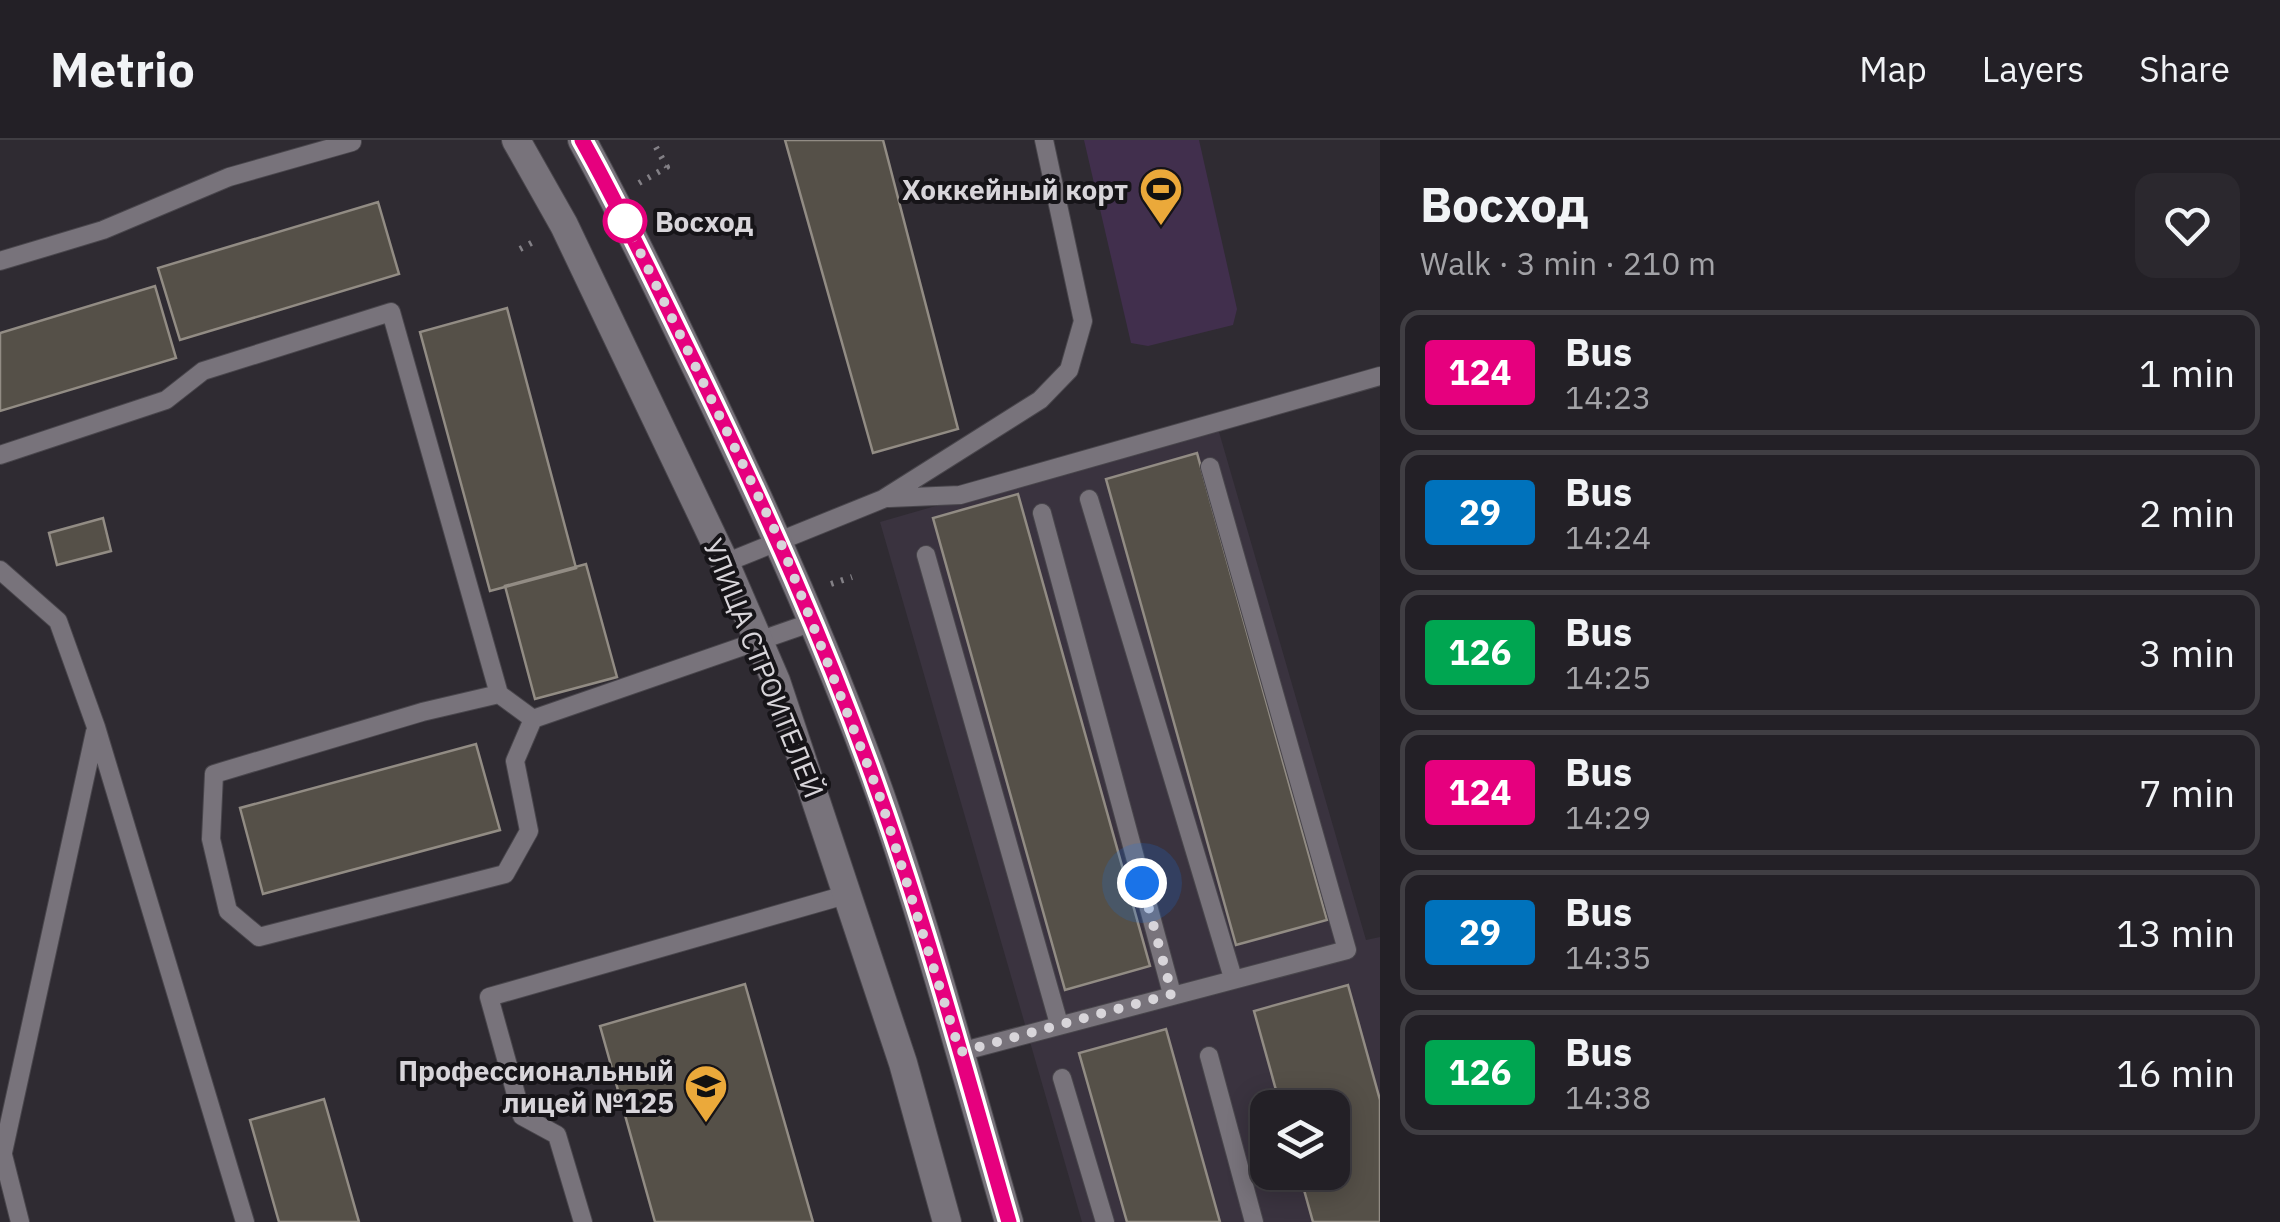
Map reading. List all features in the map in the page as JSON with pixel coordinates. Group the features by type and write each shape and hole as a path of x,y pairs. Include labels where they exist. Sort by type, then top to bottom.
{"street":[{"name":"УЛИЦА СТРОИТЕЛЕЙ","path":"516,140 564,226 725,562 776,682 903,1064 947,1222"},
{"path":"582,140 614,197 780,541 813,622 879,794 1009,1222"}],"lane":[{"path":"725,562 883,499 1040,400 1070,370 1083,321 1044,140"},
{"path":"0,261 103,230 229,177 352,142"},
{"path":"0,456 166,400 203,371 391,312 498,694 533,719"},
{"path":"883,499 960,495 1380,376"},
{"path":"960,1052 1347,950 1210,467"},
{"path":"1089,500 1234,978"},
{"path":"1042,513 1172,994"},
{"path":"926,555 1059,1024"},
{"path":"0,570 58,621 96,727 245,1222"},
{"path":"498,694 422,712 214,774 211,839 228,911 258,937 505,874 530,831 516,760 533,719 813,622"},
{"path":"20,1222 2,1160 96,727"},
{"path":"583,1222 557,1136 522,1116 489,996 849,894"},
{"path":"1209,1056 1254,1222"},
{"path":"1062,1078 1104,1222"}],"path":[{"path":"652,140 667,167"}],"shaded area":[{"name":"Хоккейный корт","path":"1084,140 1199,140 1237,309 1233,325 1148,346 1131,343"},
{"path":"1217,425 1366,940 1380,937 1380,1222 1082,1222 880,522"}],"building":[{"path":"785,140 883,140 958,429 873,453"},
{"path":"378,202 399,274 180,340 158,268"},
{"path":"155,286 176,358 0,411 0,333"},
{"path":"507,308 576,568 490,591 420,332"},
{"path":"1197,453 1327,920 1236,945 1106,479"},
{"path":"1018,494 1150,966 1065,990 933,518"},
{"path":"103,518 111,551 57,565 49,533"},
{"path":"586,564 617,677 535,699 505,586"},
{"path":"476,744 500,830 263,894 240,808"},
{"name":"Профессиональный лицей №125","path":"745,984 813,1222 655,1222 600,1026"},
{"path":"1348,985 1380,1100 1380,1222 1313,1222 1304,1190 1350,1190 1350,1090 1276,1090 1254,1011"},
{"path":"1166,1029 1220,1222 1127,1222 1079,1053"},
{"path":"324,1099 359,1222 279,1222 250,1120"}],"bus line":[{"name":"124","path":"582,140 614,197 780,541 828,660 879,794 921,922 1009,1222"}],"place":[{"name":"Восход","path":"625,221"},
{"name":"Хоккейный корт","path":"1161,227"},
{"name":"Профессиональный лицей №125","path":"706,1124"}],"route":[{"path":"625,221 780,541 828,660 879,794 960,1052 1172,994 1142,883"}]}
